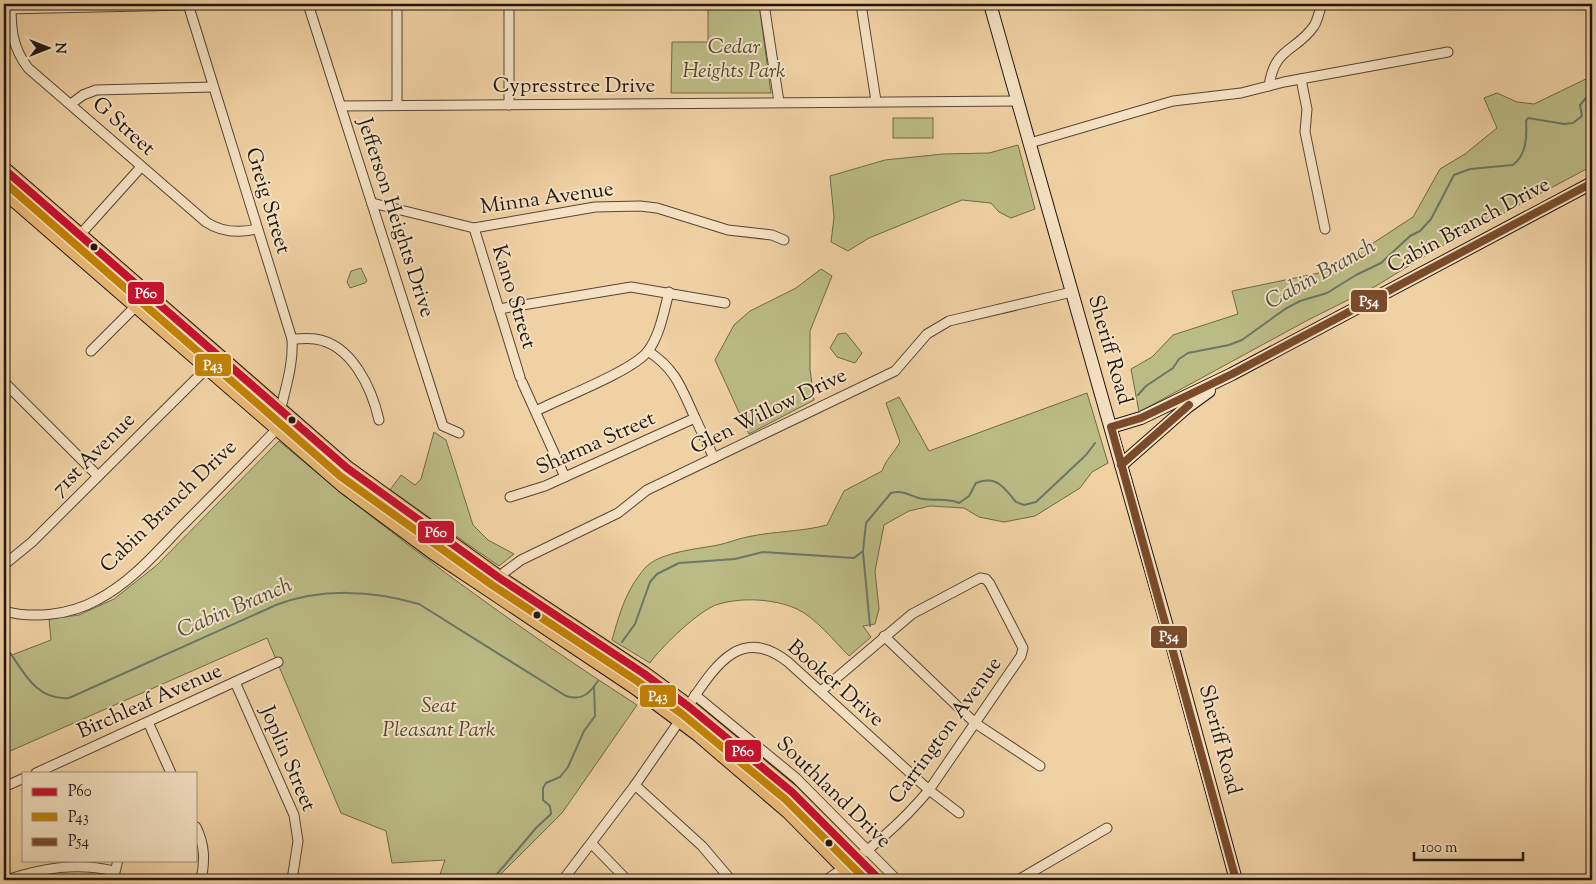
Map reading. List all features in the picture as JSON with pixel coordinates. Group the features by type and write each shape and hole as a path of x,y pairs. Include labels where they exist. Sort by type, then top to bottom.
{"main road":[{"name":"Sheriff Road","path":"990,4 1111,427 1236,880"},
{"path":"4,169 357,476 498,577 643,673 692,700 755,760 863,853 880,880"},
{"name":"Cabin Branch Drive","path":"1111,427 1141,418 1232,374 1592,183"},
{"path":"4,191 366,504 680,720 769,793 856,880"},
{"name":"Cabin Branch Drive","path":"1121,465 1187,407 1232,374"},
{"path":"592,659 602,659 614,664 674,704 692,700"},
{"path":"680,720 683,716 690,715 740,754 755,760"}],"street":[{"name":"Jefferson Heights Drive","path":"308,4 443,426 459,433"},
{"path":"396,4 397,106"},
{"path":"509,4 509,104"},
{"path":"764,4 779,102"},
{"path":"861,4 876,101"},
{"path":"1269,86 1271,69 1276,60 1314,25 1322,4"},
{"path":"9,7 188,5"},
{"name":"Greig Street","path":"188,5 292,340 292,367 280,409"},
{"name":"G Street","path":"9,7 13,41 28,68 211,226 236,231 257,229"},
{"path":"1030,143 1173,101 1221,96 1448,52"},
{"path":"1301,79 1307,109 1305,132 1325,229"},
{"path":"71,104 83,95 96,90 213,87"},
{"name":"Cypresstree Drive","path":"341,106 1018,101"},
{"path":"72,251 79,236 141,167"},
{"name":"Minna Avenue","path":"372,203 474,228 595,207 628,206 657,208 713,227 772,235 784,240"},
{"name":"Kano Street","path":"474,228 521,379 565,477"},
{"path":"499,309 627,287 670,292 725,303"},
{"path":"536,412 618,372 648,351 670,292"},
{"name":"Glen Willow Drive","path":"490,591 498,577 521,560 618,513 640,494 890,374 903,364 927,334 939,325 960,318 1072,292"},
{"path":"91,351 136,306"},
{"path":"292,340 320,340 349,358 361,372 371,390 379,420"},
{"path":"648,351 665,363 672,371 714,458"},
{"name":"71st Avenue","path":"4,565 32,542 207,368"},
{"path":"4,382 98,476"},
{"path":"277,429 280,409"},
{"name":"Sharma Street","path":"510,497 537,490 695,418"},
{"name":"Cabin Branch Drive","path":"4,610 40,615 69,611 96,601 118,587 144,565 277,429"},
{"name":"Carrington Avenue","path":"826,880 863,853 906,816 929,790 1022,656 1022,646 990,584 984,578 976,579 912,614 884,636"},
{"path":"821,692 884,636 976,722 1040,766"},
{"name":"Booker Drive","path":"692,700 710,673 724,658 741,650 766,650 780,656 929,790 959,813"},
{"name":"Birchleaf Avenue","path":"38,772 278,662"},
{"name":"Joplin Street","path":"235,682 294,815 297,847 292,880"},
{"name":"Southland Drive","path":"692,700 796,778 863,853 897,880"},
{"path":"563,880 592,844 680,720"},
{"path":"148,722 171,772"},
{"path":"4,787 22,779"},
{"path":"635,785 702,846 731,880"},
{"path":"1018,880 1107,828"},
{"path":"198,832 204,848 201,880"},
{"path":"592,844 628,880"},
{"path":"6,880 60,866 86,866 113,876 117,862"}],"green space":[{"name":"Cedar Heights Park","path":"708,4 759,4 771,93 671,93 672,42 708,42"},
{"path":"1592,76 1592,166 1438,248 1376,286 1308,320 1139,412 1131,369 1152,357 1173,335 1238,314 1232,291 1319,273 1361,251 1413,217 1440,169 1465,154 1497,128 1484,98 1497,93 1517,102 1534,104"},
{"path":"893,118 933,118 933,138 893,138"},
{"path":"1018,145 1035,209 1011,218 999,212 991,203 962,200 869,238 848,251 831,242 834,217 830,176 885,160 943,154 989,153"},
{"path":"361,268 367,281 350,288 347,282 351,271"},
{"path":"821,269 832,276 810,331 810,369 814,400 749,434 715,360 734,325 750,311 796,288"},
{"path":"846,333 862,353 855,363 837,357 830,348 838,334"},
{"path":"1087,393 1108,463 1092,472 1080,488 1035,516 1004,522 979,517 964,508 930,506 909,511 884,525 875,571 879,609 875,624 863,626 871,637 849,656 818,624 804,613 779,603 759,600 738,600 711,607 682,629 662,648 650,663 612,640 628,593 645,568 660,558 747,537 827,525 844,491 882,471 900,442 886,403 899,397 929,451"},
{"path":"434,432 446,440 473,525 488,540 514,554 499,566 390,490 401,475 415,485 421,479"},
{"name":"Seat Pleasant Park","path":"279,441 409,546 499,612 637,705 562,813 495,880 438,880 445,860 392,863 386,831 341,813 267,638 8,752 4,743 4,658 51,640 49,619 79,615 114,599 157,565"}],"waterway":[{"name":"Cabin Branch","path":"1138,395 1146,386 1173,368 1179,359 1188,353 1229,345 1242,340 1285,309 1300,301 1327,293 1356,275 1381,263 1410,236 1420,231 1431,219 1454,175 1470,169 1513,165 1518,161 1524,150 1526,121 1528,118 1564,124 1573,123 1582,116 1580,105 1592,91"},
{"name":"Cabin Branch","path":"622,642 635,624 650,582 657,574 679,563 735,559 763,552 854,558 863,551 866,523 891,493 899,492 923,499 959,503 969,496 976,483 990,481 1000,484 1016,502 1024,505 1036,502 1086,455 1095,443"},
{"path":"863,552 870,626"},
{"name":"Cabin Branch","path":"4,644 23,672 38,689 57,698 69,698 276,605 311,596 347,593 365,594 401,599 419,604 566,696 581,697 591,690 598,681"},
{"path":"492,880 536,828 551,814 550,806 543,800 543,788 546,783 560,777 568,767 584,731 595,716 594,687"}],"transit line":[{"name":"P60","path":"4,169 347,468 498,577 643,673 688,706 792,792 880,880"},
{"name":"P43","path":"4,182 340,476 492,585 637,681 682,714 785,799 866,880"},
{"name":"P54","path":"1236,880 1111,427 1141,418 1232,374 1592,183"},
{"name":"P54","path":"1121,465 1189,405"}]}
